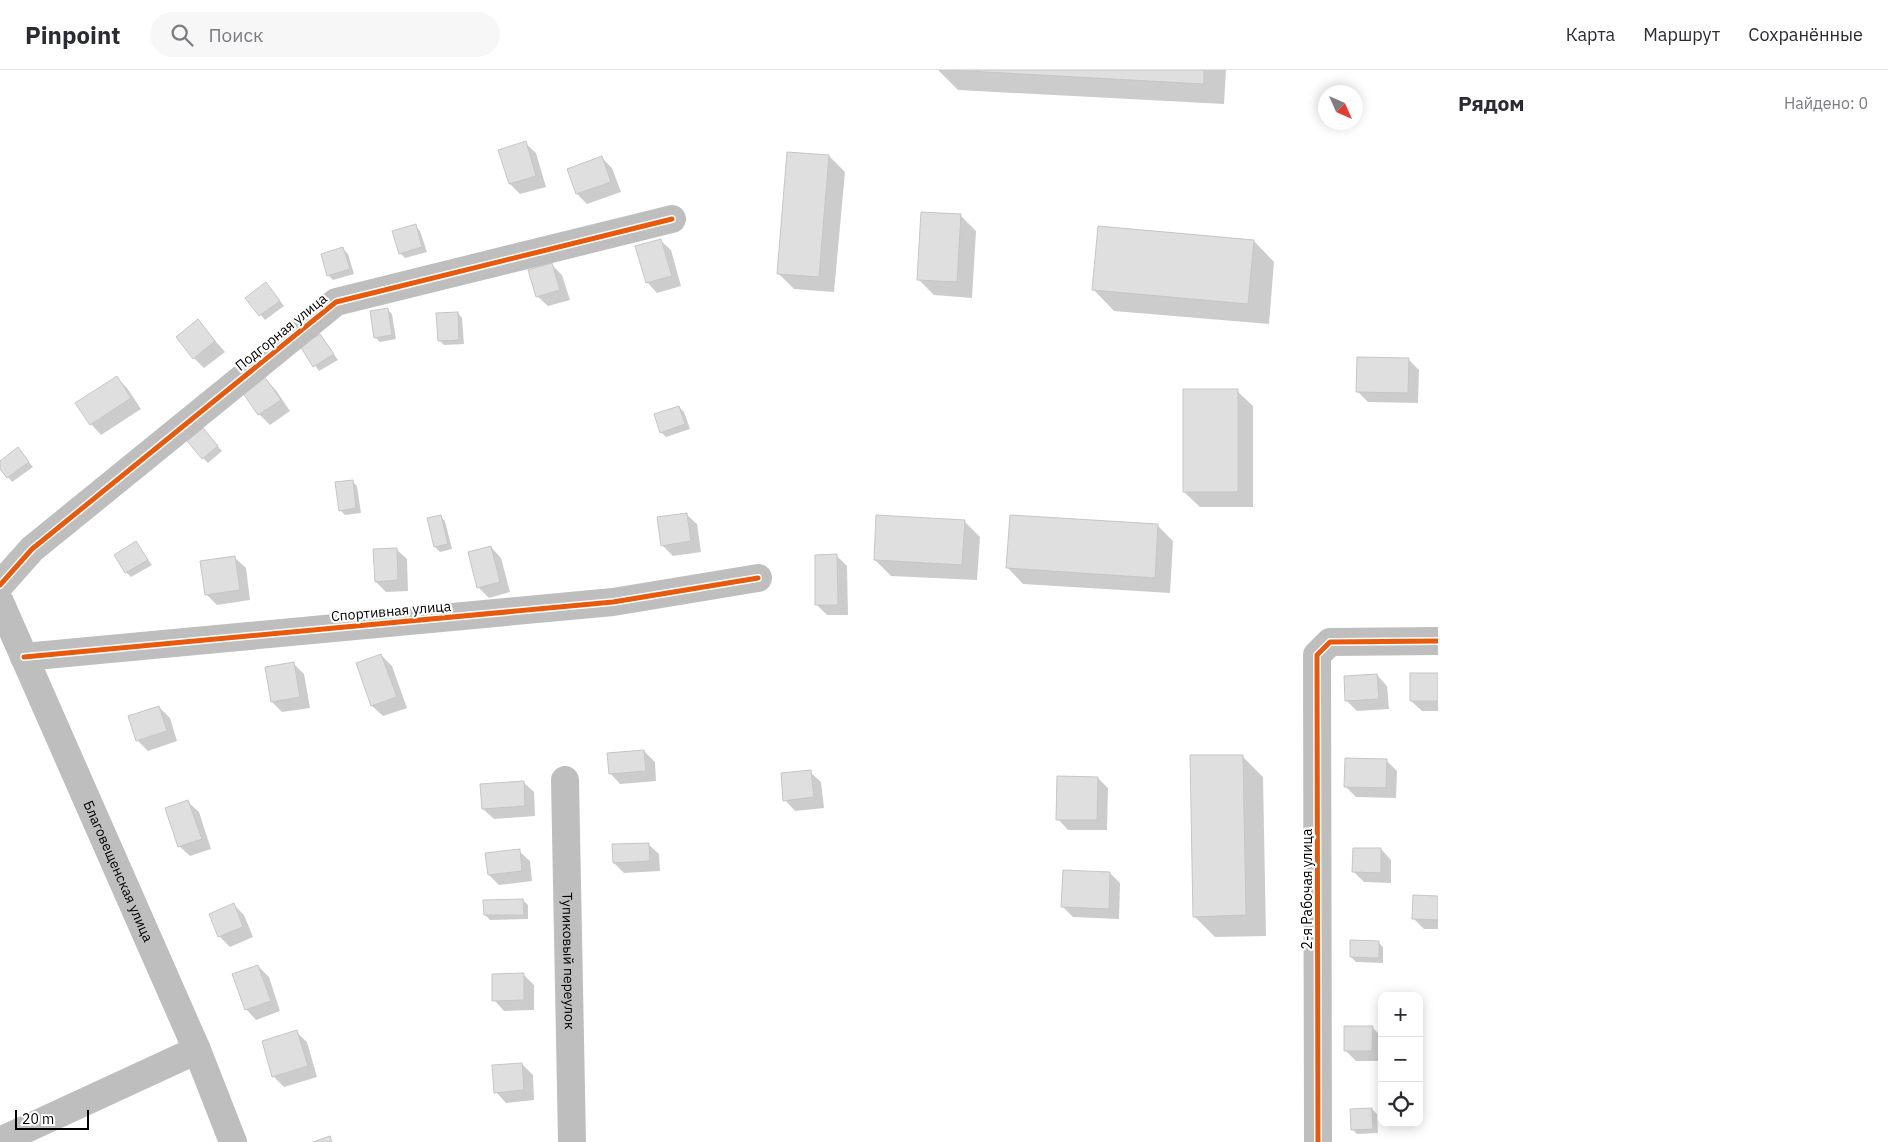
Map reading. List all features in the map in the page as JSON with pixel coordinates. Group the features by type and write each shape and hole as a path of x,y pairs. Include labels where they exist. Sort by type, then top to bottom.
{"street":[{"name":"Подгорная улица","path":"0,585 32,549 336,302 672,219"},
{"name":"Спортивная улица","path":"24,657 613,602 758,578"},
{"name":"Благовещенская улица","path":"0,602 197,1050 233,1142"},
{"name":"2-я Рабочая улица","path":"1318,1142 1317,655 1330,642 1438,641"},
{"name":"Тупиковый переулок","path":"565,780 572,1142"},
{"path":"0,1141 197,1050"}],"building":[{"path":"949,70 1204,70 1204,84"},
{"path":"526,141 536,176 509,184 498,150"},
{"path":"787,152 829,155 819,277 777,274"},
{"path":"602,156 611,182 576,194 567,169"},
{"path":"921,212 961,214 957,282 917,280"},
{"path":"416,224 422,247 399,254 392,231"},
{"path":"1098,226 1254,240 1248,304 1092,290"},
{"path":"661,239 672,276 646,283 635,246"},
{"path":"343,247 350,269 327,276 321,254"},
{"path":"552,263 560,290 536,297 528,270"},
{"path":"266,282 280,301 259,316 245,298"},
{"path":"388,308 392,335 374,338 370,311"},
{"path":"458,312 459,340 438,341 436,313"},
{"path":"198,319 215,341 193,359 176,337"},
{"path":"320,334 334,354 313,367 300,346"},
{"path":"1357,357 1409,358 1408,393 1356,392"},
{"path":"117,376 131,398 90,425 75,403"},
{"path":"264,376 281,400 258,415 242,392"},
{"path":"1183,389 1238,389 1238,492 1183,492"},
{"path":"679,406 685,424 660,433 654,414"},
{"path":"203,428 218,446 202,459 187,441"},
{"path":"18,447 29,462 7,478 0,469 0,461"},
{"path":"353,480 356,508 339,511 335,482"},
{"path":"687,513 691,541 661,546 657,517"},
{"path":"441,515 448,544 434,547 427,518"},
{"path":"876,515 965,520 962,565 874,560"},
{"path":"1010,515 1158,524 1155,578 1006,568"},
{"path":"136,541 148,560 125,573 114,555"},
{"path":"491,546 500,582 477,588 468,552"},
{"path":"397,548 398,580 375,582 373,549"},
{"path":"837,554 838,605 815,605 815,555"},
{"path":"235,556 240,590 205,595 200,561"},
{"path":"381,654 397,697 371,706 356,663"},
{"path":"294,662 300,697 271,702 265,667"},
{"path":"1410,673 1438,673 1438,701 1410,701"},
{"path":"1377,674 1379,699 1345,701 1344,676"},
{"path":"159,706 167,731 136,741 128,716"},
{"path":"644,750 646,771 609,774 607,753"},
{"path":"1190,755 1243,755 1246,915 1193,917"},
{"path":"1345,758 1387,759 1386,788 1344,787"},
{"path":"811,770 814,797 783,801 781,773"},
{"path":"1057,776 1098,777 1097,820 1056,820"},
{"path":"524,781 525,806 482,809 480,784"},
{"path":"188,800 202,839 178,847 165,808"},
{"path":"649,843 650,861 613,863 612,844"},
{"path":"1353,848 1381,848 1381,873 1352,872"},
{"path":"520,849 522,871 488,875 485,853"},
{"path":"1063,870 1110,872 1109,909 1061,907"},
{"path":"1413,895 1438,896 1438,920 1412,919"},
{"path":"523,899 524,915 484,915 483,900"},
{"path":"234,903 243,927 218,937 209,914"},
{"path":"1350,940 1379,941 1379,958 1350,957"},
{"path":"258,965 271,1001 245,1010 232,974"},
{"path":"524,973 524,1000 492,1001 492,974"},
{"path":"1344,1026 1373,1026 1372,1051 1344,1051"},
{"path":"297,1030 308,1066 272,1077 262,1041"},
{"path":"522,1063 524,1090 494,1093 492,1065"},
{"path":"1372,1108 1373,1129 1351,1130 1350,1109"},
{"path":"330,1136 332,1142 313,1142"}],"cycle path":[{"path":"0,585 32,549 336,302 672,219"},
{"path":"24,657 613,602 758,578"},
{"path":"1318,1142 1317,655 1330,642 1438,641"}]}
